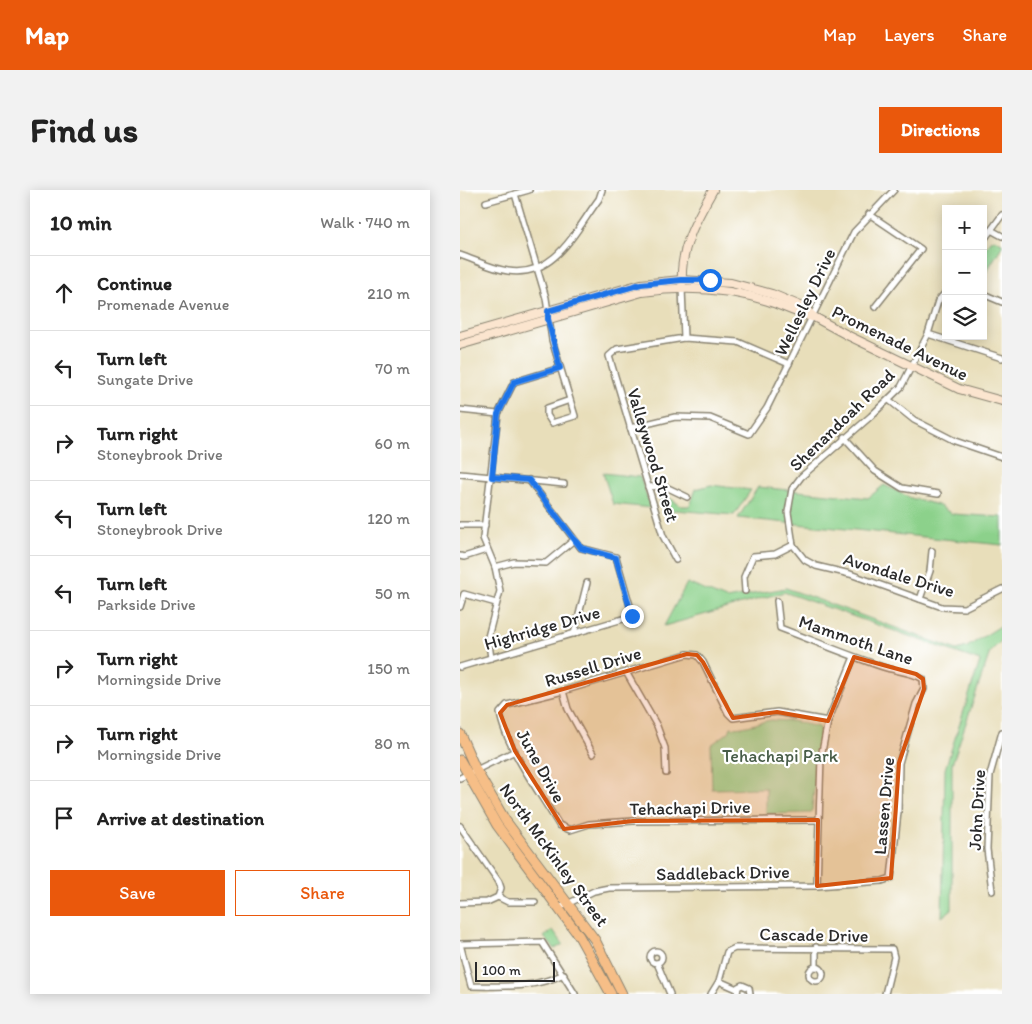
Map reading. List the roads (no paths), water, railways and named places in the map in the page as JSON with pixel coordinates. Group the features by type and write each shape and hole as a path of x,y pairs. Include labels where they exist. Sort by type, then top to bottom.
{"main road":[{"path":"682,284 684,250 689,234 713,190"},
{"name":"Promenade Avenue","path":"460,345 641,284 731,283 772,294 803,307 814,317 959,390 1002,401"},
{"name":"Promenade Avenue","path":"460,336 548,315"},
{"name":"North McKinley Street","path":"460,734 476,770 504,820 563,906 611,994"},
{"name":"North McKinley Street","path":"460,760 463,776 497,825 563,906 595,940 622,994"}],"street":[{"path":"486,202 529,190"},
{"path":"460,255 507,271 537,270 558,256 599,199 602,190"},
{"name":"Wellesley Drive","path":"630,428 675,417 710,418 749,434 767,408 814,317 854,232 869,214 894,190"},
{"path":"515,194 546,298 560,368 570,400 575,416 552,423 547,416 547,408 570,400"},
{"path":"869,214 921,250 875,307"},
{"path":"987,236 1002,215"},
{"path":"991,230 1002,236"},
{"path":"682,284 684,338 738,342 789,364"},
{"name":"Shenandoah Road","path":"793,545 788,512 792,489 801,476 889,400 901,387 928,334 938,301 943,295"},
{"path":"985,295 1002,302"},
{"path":"928,334 1002,358"},
{"name":"Valleywood Street","path":"676,560 663,536 609,356 617,349 684,338"},
{"path":"491,658 488,637 500,591 495,568 486,550 483,538 492,477 498,414 514,382 560,368"},
{"path":"889,400 914,420 955,441 1002,457"},
{"path":"460,410 498,414"},
{"path":"844,438 875,471 902,488 938,494"},
{"path":"460,474 564,484"},
{"path":"495,568 514,562 546,563 574,540 529,480"},
{"path":"648,487 664,486 687,497"},
{"path":"462,523 484,525"},
{"name":"Highridge Drive","path":"460,667 632,616 616,558 581,548 574,540"},
{"path":"745,591 744,576 753,556 775,554 793,545"},
{"name":"Avondale Drive","path":"793,545 805,560 816,566 850,574 942,607 964,608 1002,589"},
{"path":"460,556 464,557 486,550"},
{"path":"920,599 930,571 932,551"},
{"path":"574,634 587,583"},
{"path":"460,608 464,594 496,603"},
{"name":"Mammoth Lane","path":"777,601 780,628 854,657 902,673 916,674 923,679"},
{"name":"Russell Drive","path":"500,713 508,705 563,691 687,654 697,655 703,662 728,713 733,718 777,712 828,721"},
{"path":"817,886 821,757 828,721 854,657"},
{"path":"626,672 657,726 664,748 666,774"},
{"name":"Lassen Drive","path":"891,878 898,812 898,763 916,704 924,689 923,679"},
{"path":"563,691 568,709 593,754"},
{"name":"June Drive","path":"500,713 501,722 515,751 559,824 564,829"},
{"name":"John Drive","path":"992,891 987,850 990,775 1002,732"},
{"path":"463,776 515,751"},
{"name":"Tehachapi Drive","path":"564,829 570,830 589,824 633,822 818,820"},
{"path":"460,826 501,888 498,897 487,902 460,903"},
{"name":"Saddleback Drive","path":"563,906 594,891 609,888 817,886 874,882 891,878"},
{"path":"498,897 508,902 535,902"},
{"path":"564,974 548,982 528,986 471,986 460,944 542,942 564,974 575,994"},
{"path":"816,947 816,967"},
{"name":"Cascade Drive","path":"720,981 727,952 735,948 816,947 892,949 894,957 885,994"},
{"path":"657,963 670,994"},
{"path":"711,994 720,981 737,991 745,985 749,988 750,994"}],"park label":[{"name":"Tehachapi Park","path":"780,756"}]}
